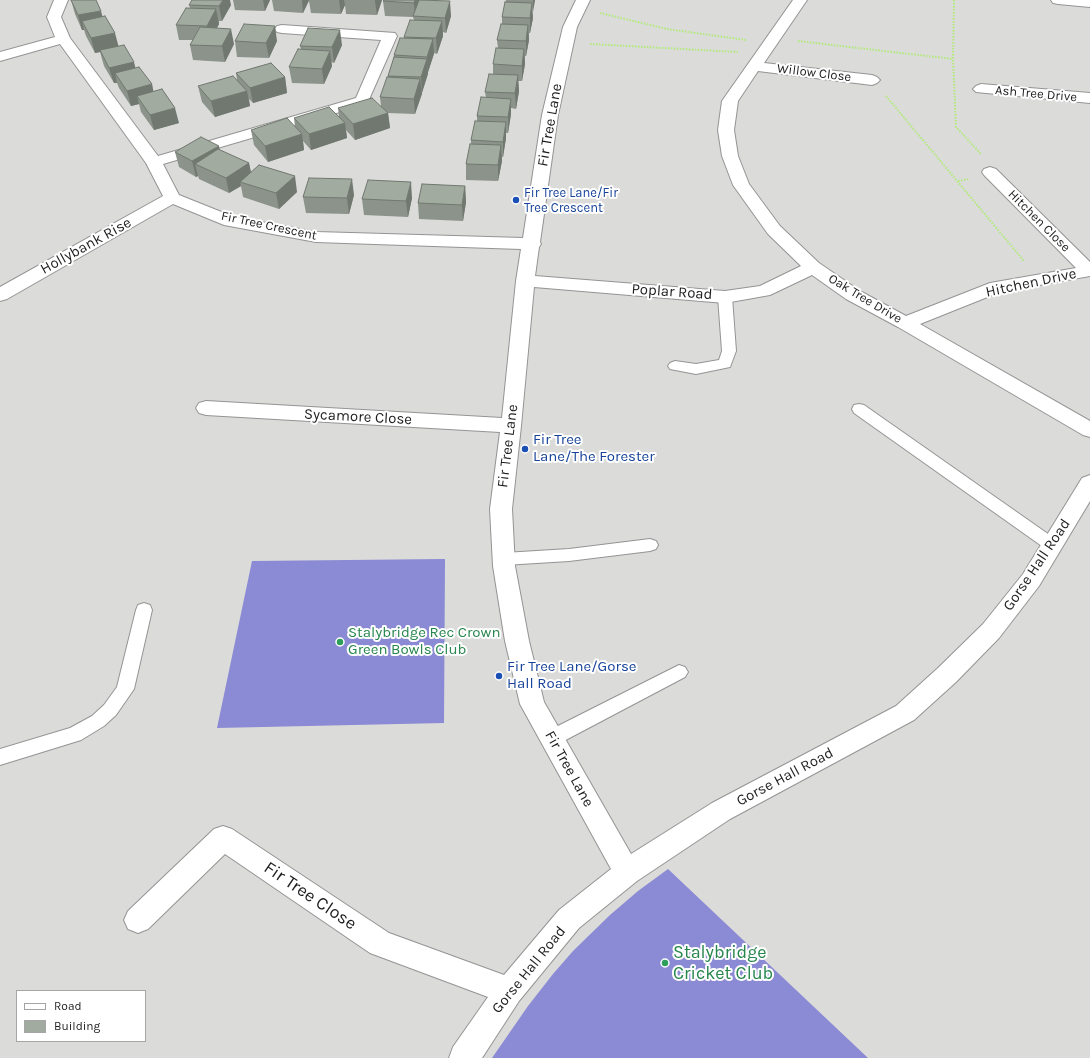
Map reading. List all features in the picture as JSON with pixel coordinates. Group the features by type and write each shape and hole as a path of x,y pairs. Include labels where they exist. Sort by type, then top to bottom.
{"street":[{"path":"61,0 54,17 63,39 154,162 172,198"},
{"name":"Oak Tree Drive","path":"800,0 730,101 726,130 730,156 741,185 774,230 813,267 853,295 905,323 1090,430"},
{"path":"1058,0 1090,2"},
{"name":"Fir Tree Lane","path":"580,4 570,27 550,115 532,244 525,281 511,426 501,509 504,559 517,642 532,704 627,872"},
{"path":"154,162 362,101 390,36 282,29"},
{"path":"0,57 63,39"},
{"name":"Willow Close","path":"765,50 872,80"},
{"name":"Ash Tree Drive","path":"981,89 1090,98"},
{"name":"Hitchen Close","path":"990,172 1089,271"},
{"name":"Fir Tree Crescent","path":"172,198 230,221 316,237 532,244"},
{"name":"Hollybank Rise","path":"0,295 172,198"},
{"name":"Poplar Road","path":"525,281 725,297 764,291 813,267"},
{"name":"Hitchen Drive","path":"905,323 996,288 1089,271"},
{"name":"Sycamore Close","path":"206,408 511,426"},
{"name":"Gorse Hall Road","path":"464,1058 508,991 570,919 627,872 721,812 905,713 947,675 992,631 1031,580 1090,483"},
{"name":"Fir Tree Close","path":"138,920 223,838 380,943 508,991"}],"lane":[{"path":"675,366 696,369 724,364 729,351 725,297"},
{"path":"859,408 1052,545"},
{"path":"504,559 569,555 650,545"},
{"path":"0,757 75,734 98,721 110,710 125,689 144,610"},
{"path":"552,738 678,672"}],"path":[{"path":"580,4 667,28 765,50"},
{"path":"567,42 953,59"},
{"path":"872,80 1040,280"}],"shaded area":[{"path":"0,0 1090,0 1090,1058 0,1058"},
{"name":"Stalybridge Rec Crown Green Bowls Club","path":"445,559 444,723 217,728 252,561"},
{"name":"Stalybridge Cricket Club","path":"668,869 868,1058 492,1058 528,1006 573,951 610,915 638,891"}],"building":[{"path":"71,0 96,0 101,11 78,15"},
{"path":"192,0 223,0 219,6 189,5"},
{"path":"415,0 414,3 383,1"},
{"path":"419,0 450,1 445,18 413,16"},
{"path":"505,2 532,3 530,18 502,17"},
{"path":"186,8 216,9 207,26 176,25"},
{"path":"105,16 115,33 91,38 82,21"},
{"path":"410,20 442,21 436,38 404,37"},
{"path":"244,24 275,26 266,43 235,41"},
{"path":"501,24 528,25 526,41 497,40"},
{"path":"200,27 231,29 222,46 190,45"},
{"path":"308,28 340,30 332,47 300,46"},
{"path":"400,38 433,39 427,57 394,55"},
{"path":"124,45 134,62 109,68 100,50"},
{"path":"496,48 524,49 522,66 493,64"},
{"path":"298,49 330,51 322,69 289,67"},
{"path":"394,57 427,59 421,77 388,76"},
{"path":"271,63 285,77 250,88 236,73"},
{"path":"139,67 152,84 127,91 115,73"},
{"path":"489,74 518,75 515,93 485,92"},
{"path":"233,76 247,91 211,101 198,86"},
{"path":"387,77 420,79 414,99 380,97"},
{"path":"162,89 175,108 150,115 137,96"},
{"path":"481,97 511,99 508,117 477,116"},
{"path":"372,98 388,113 353,124 338,108"},
{"path":"329,107 345,123 309,134 294,118"},
{"path":"287,118 302,134 265,146 251,130"},
{"path":"475,121 506,122 503,142 471,140"},
{"path":"201,137 219,146 192,161 175,152"},
{"path":"470,144 501,145 498,165 466,164"},
{"path":"218,149 249,163 226,178 195,164"},
{"path":"259,165 295,176 276,193 240,182"},
{"path":"309,178 352,179 347,198 303,197"},
{"path":"368,180 411,182 406,201 362,199"},
{"path":"422,184 465,186 462,205 418,203"}],"place":[{"name":"Fir Tree Lane/Fir Tree Crescent","path":"516,200"},
{"name":"Fir Tree Lane/The Forester","path":"525,449"},
{"name":"Stalybridge Rec Crown Green Bowls Club","path":"340,642"},
{"name":"Fir Tree Lane/Gorse Hall Road","path":"499,676"},
{"name":"Stalybridge Cricket Club","path":"665,963"}]}
